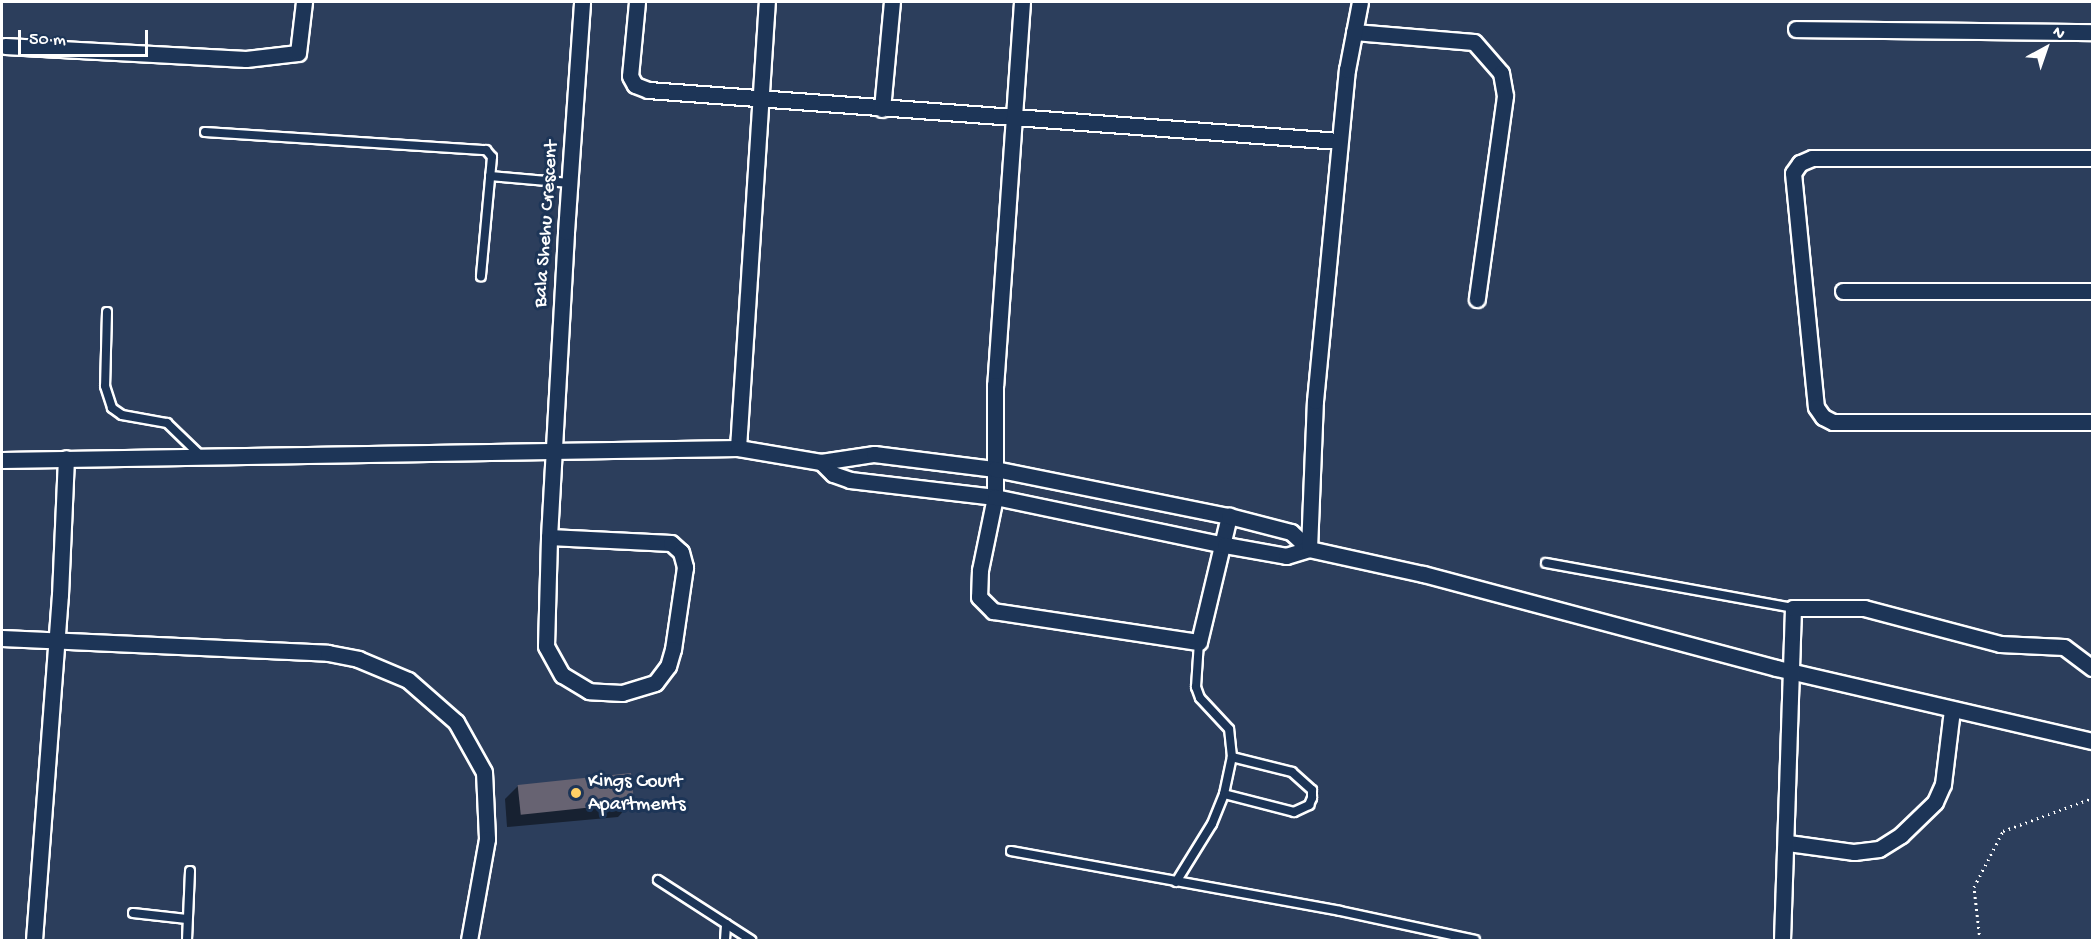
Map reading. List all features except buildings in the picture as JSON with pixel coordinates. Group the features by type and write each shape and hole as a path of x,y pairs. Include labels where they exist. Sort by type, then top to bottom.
{"street":[{"path":"5,46 246,59 298,53 304,2"},
{"name":"Bala Shehu Crescent","path":"549,537 582,2"},
{"path":"637,2 630,75 635,86 1016,120 1339,141"},
{"path":"738,448 767,2"},
{"path":"882,109 891,2"},
{"path":"1022,2 1016,120 995,385 995,497 978,588 988,608 1199,642 1225,545 1229,516"},
{"path":"1309,549 1315,400 1339,141 1360,2"},
{"path":"1796,29 2092,32"},
{"path":"1354,32 1474,42 1501,73 1505,96 1477,299"},
{"path":"2092,158 1812,158 1800,163 1793,173 1816,407 1823,417 1833,422 2092,423"},
{"path":"1843,291 2092,291"},
{"path":"2,460 555,449 738,448 821,462 874,454 995,469 1229,516 1291,532 1309,549"},
{"path":"34,940 66,458"},
{"path":"821,462 832,474 849,480 995,497 1286,556 1309,549 1423,574 1791,670 1952,710 2092,741"},
{"path":"549,537 671,543 681,552 684,567 675,641 668,666 655,683 638,690 606,694 575,686 562,675 546,646 549,537"},
{"path":"1782,940 1788,843 1793,608 1863,608 2000,645 2064,647 2092,668"},
{"path":"2,638 328,653 386,668 432,697 456,722 484,771 487,839 469,940"},
{"path":"1788,843 1854,852 1879,849 1901,835 1935,802 1943,784 1952,710"}],"lane":[{"path":"205,132 486,150 492,157 481,276"},
{"path":"490,176 570,183"},
{"path":"106,312 105,386 112,408 122,415 167,423 201,456"},
{"path":"1546,563 1793,608"},
{"path":"1176,882 1212,824 1224,794 1232,757 1229,729 1200,698 1196,687 1199,642"},
{"path":"1224,794 1294,812 1309,806 1312,798 1312,790 1292,772 1232,757"},
{"path":"1011,851 1475,940"},
{"path":"187,940 190,871"},
{"path":"658,880 751,940"},
{"path":"133,913 187,919"},
{"path":"725,940 726,924"}],"path":[{"path":"1980,940 1974,886 2003,831 2092,798"}],"place":[{"name":"Kings Court Apartments","path":"576,793"}]}
